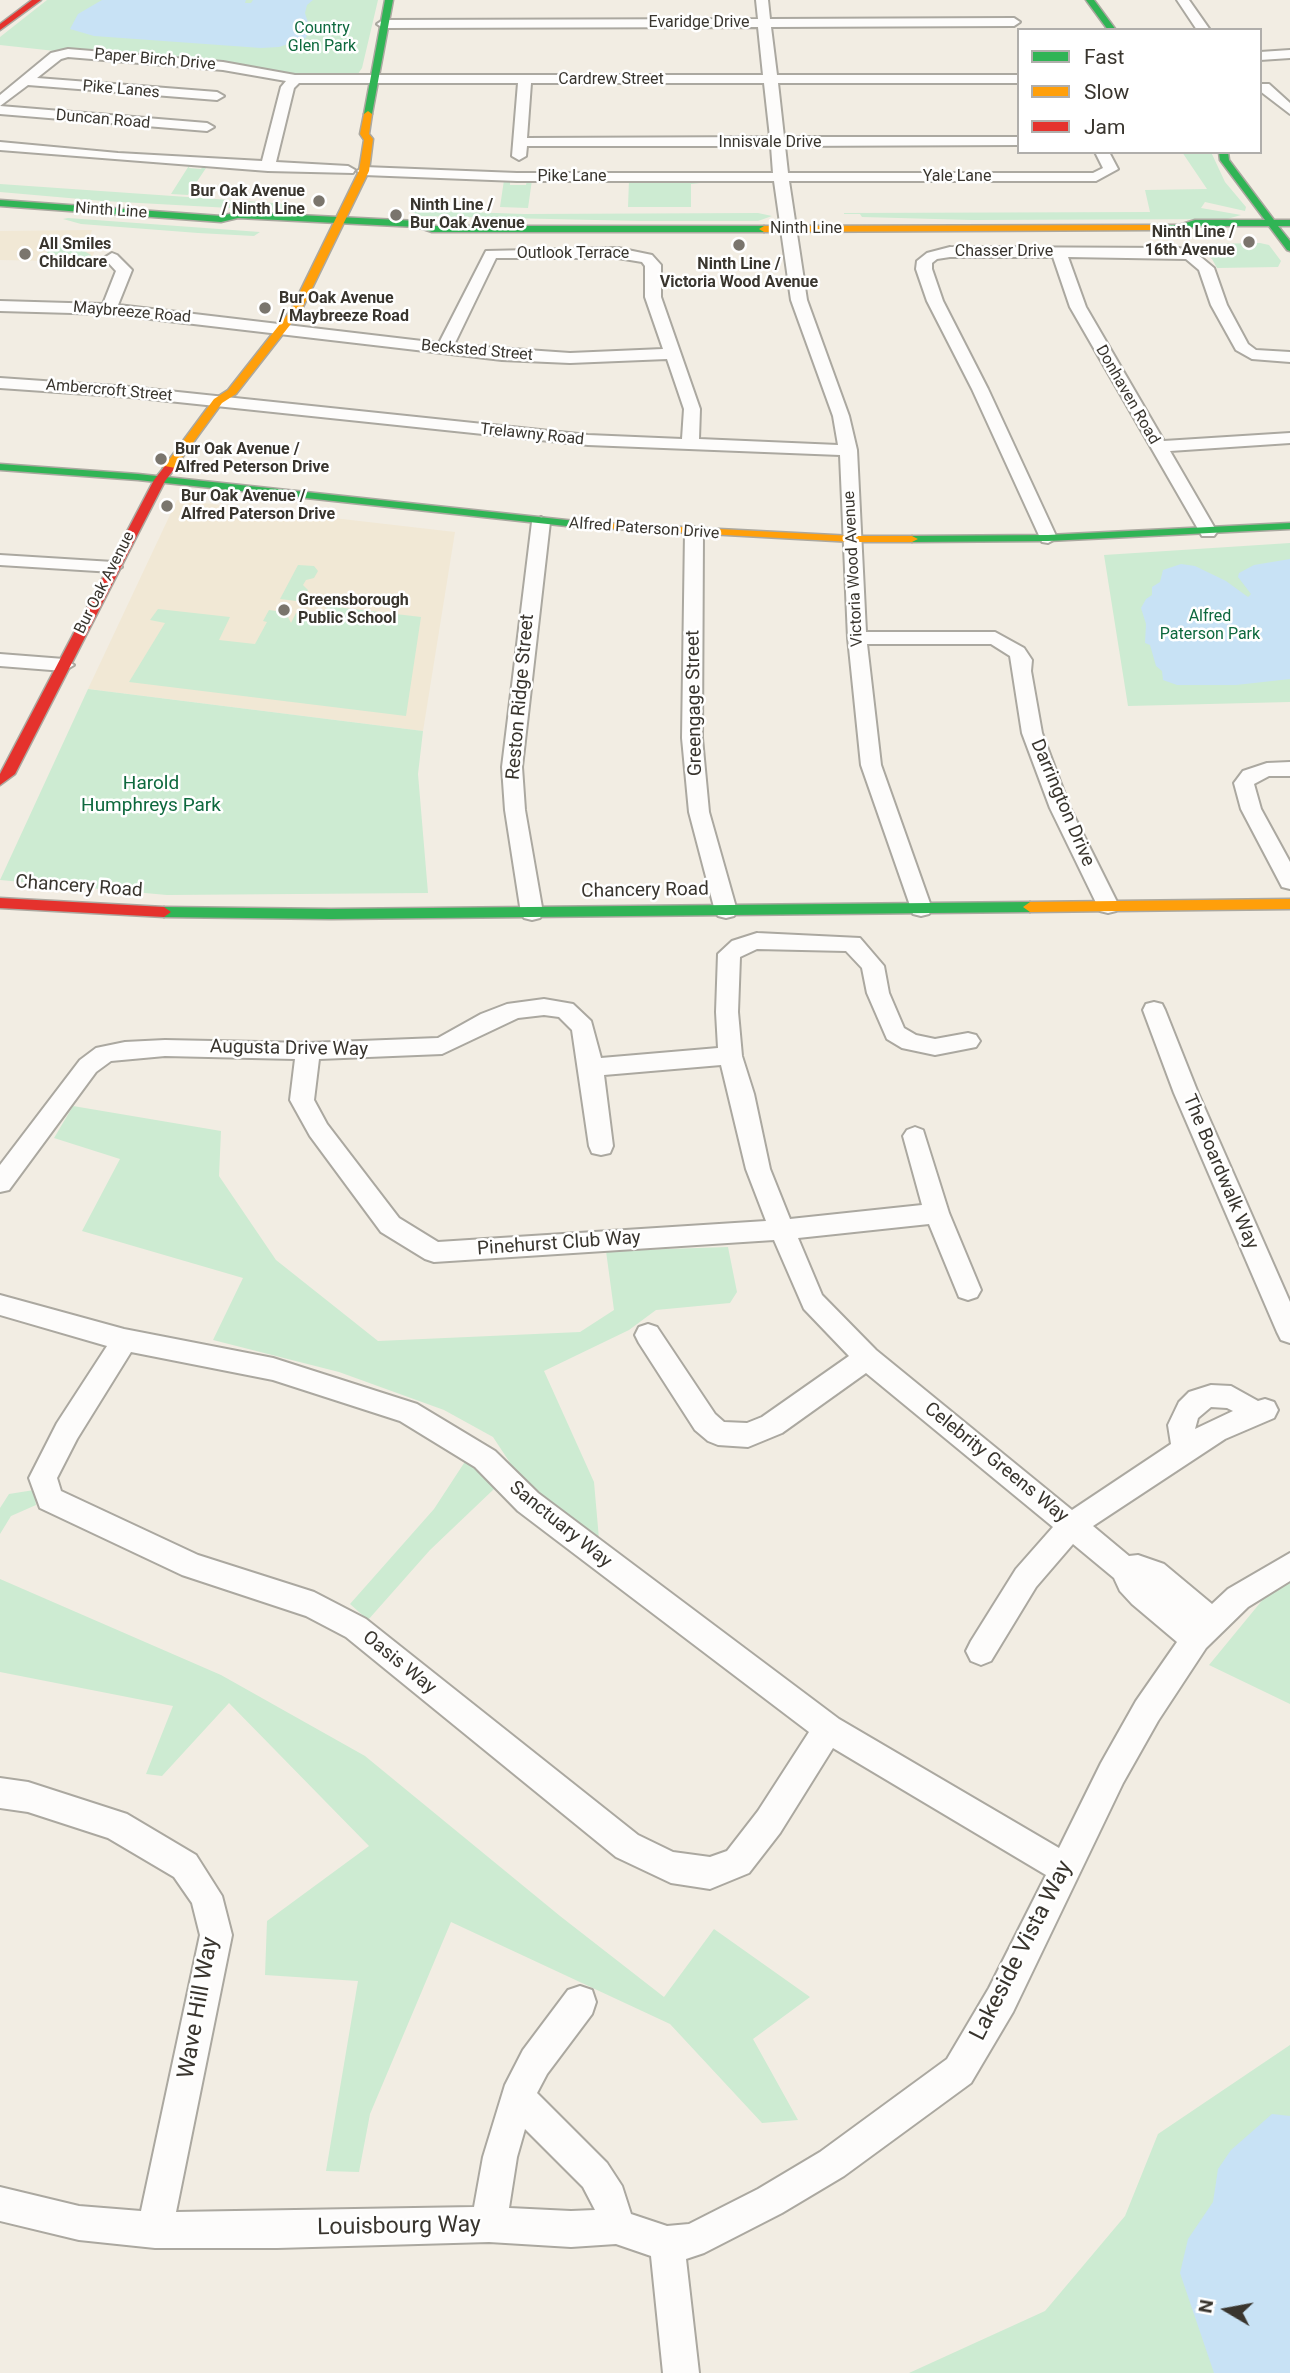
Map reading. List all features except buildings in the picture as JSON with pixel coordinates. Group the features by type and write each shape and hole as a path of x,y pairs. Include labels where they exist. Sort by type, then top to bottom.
{"street":[{"path":"0,28 37,0"},
{"name":"Bur Oak Avenue","path":"5,799 10,788 3,776 160,480 218,401 232,393 285,328 337,226 356,170 357,140 364,134 389,0"},
{"name":"Victoria Wood Avenue","path":"762,0 781,177 799,300 841,415 848,450 857,638 871,765 920,909"},
{"path":"1090,0 1111,28"},
{"path":"1183,0 1203,28"},
{"path":"1007,9 1017,26"},
{"name":"Evaridge Drive","path":"383,24 764,22 1017,26"},
{"name":"Paper Birch Drive","path":"24,81 56,56 64,53 234,68 295,79"},
{"path":"1262,56 1290,54"},
{"path":"195,162 221,87 234,68"},
{"path":"268,167 288,87 295,79"},
{"name":"Cardrew Street","path":"295,79 1017,79"},
{"path":"517,177 525,80"},
{"path":"0,102 24,81"},
{"name":"Pike Lanes","path":"24,81 221,87"},
{"path":"1264,87 1290,110"},
{"name":"Duncan Road","path":"0,110 207,127"},
{"name":"Innisvale Drive","path":"521,142 777,144 1017,141"},
{"name":"Pike Lane","path":"0,146 268,167 517,177 781,177"},
{"name":"Yale Lane","path":"781,177 1096,177 1111,169 1103,154"},
{"path":"1225,154 1225,160 1285,231"},
{"name":"Bur Oak Avenue","path":"314,229 356,170"},
{"name":"Ninth Line","path":"0,203 221,219 238,215 314,229 418,224 432,229 1180,228 1195,223 1285,231"},
{"name":"Donhaven Road","path":"1059,252 1077,307 1208,532"},
{"name":"Outlook Terrace","path":"444,348 491,254 618,253 648,258 653,265 653,297 692,409 690,445"},
{"name":"Chasser Drive","path":"1048,538 980,389 935,301 924,270 925,261 939,253 1179,253 1191,256 1206,268 1219,305 1242,347 1252,354 1290,357"},
{"path":"108,309 124,270 112,258"},
{"name":"Maybreeze Road","path":"0,306 108,309 263,326"},
{"name":"Bur Oak Avenue","path":"218,401 218,391 273,309"},
{"path":"263,326 285,328"},
{"name":"Becksted Street","path":"285,328 502,355 570,358 671,354"},
{"name":"Ambercroft Street","path":"0,383 63,385 218,401"},
{"name":"Trelawny Road","path":"218,401 574,439 848,450"},
{"path":"1158,447 1290,438"},
{"name":"Alfred Paterson Drive","path":"0,467 160,480 541,522 694,532 853,539 1048,538 1290,526"},
{"name":"Reston Ridge Street","path":"532,913 514,810 512,767 541,522"},
{"name":"Greengage Street","path":"694,532 691,738 699,812 726,911"},
{"path":"0,560 113,567"},
{"name":"Darrington Drive","path":"857,638 995,638 1017,652 1022,660 1021,671 1032,733 1060,808 1108,906"},
{"path":"0,660 64,665"},
{"path":"1290,769 1267,770 1250,776 1244,783 1251,808 1290,882"},
{"name":"Chancery Road","path":"0,903 153,912 532,913 1290,904"},
{"path":"592,1067 730,1056 727,1012 729,954 740,946 757,941 852,943 873,966 878,993 895,1033 910,1042 935,1047 968,1041"},
{"name":"Augusta Drive Way","path":"0,1182 88,1066 104,1054 164,1048 308,1051 442,1046 489,1020 514,1010 544,1007 565,1010 576,1017 583,1027 592,1067 601,1146"},
{"name":"The Boardwalk Way","path":"1154,1010 1186,1093 1290,1332"},
{"name":"Pinehurst Club Way","path":"308,1051 302,1100 318,1130 390,1225 434,1252 782,1230 937,1213"},
{"name":"Celebrity Greens Way","path":"730,1056 742,1094 758,1169 802,1282 813,1302 867,1359 1124,1569 1130,1582 1142,1595 1205,1631"},
{"path":"915,1136 937,1213 968,1290"},
{"name":"Sanctuary Way","path":"0,1305 124,1340 274,1369 408,1412 485,1459 528,1502 828,1729 1065,1870"},
{"path":"648,1335 705,1422 718,1433 748,1435 772,1425 867,1359"},
{"name":"Oasis Way","path":"124,1340 95,1390 67,1430 43,1478 50,1499 192,1566 314,1605 356,1628 627,1846 671,1867 710,1873 737,1863 769,1822 828,1729"},
{"path":"981,1651 1026,1577 1072,1525 1186,1449 1259,1412"},
{"name":"Lakeside Vista Way","path":"667,2245 692,2241 780,2195 854,2149 959,2071 1001,2000 1112,1773 1147,1711 1205,1631 1237,1598 1290,1566"},
{"name":"Wave Hill Way","path":"0,1793 28,1797 116,1825 185,1866 206,1896 216,1935 155,2230"},
{"path":"489,2224 500,2157 517,2097 535,2062 580,2002"},
{"path":"517,2097 575,2152 595,2175 610,2198 615,2226"},
{"name":"Louisbourg Way","path":"0,2204 79,2222 155,2230 277,2230 489,2224 571,2229 615,2226 667,2245"},
{"path":"667,2245 681,2373"}],"shaded area":[{"name":"All Smiles Childcare","path":"92,230 89,240 97,246 93,255 94,262 0,260 0,231"},
{"name":"Greensborough Public School","path":"177,500 455,532 423,731 88,689"}],"green space":[{"name":"Country Glen Park","path":"47,0 378,0 362,68 355,78 303,78 0,45 0,37"},
{"path":"1183,154 1212,154 1225,182 1246,207 1245,211 1205,202 1201,208 1241,215 1227,219 972,220 862,217 860,214 844,214 1150,212 1145,190 1207,189"},
{"path":"190,164 189,168 201,169 208,165 188,195 171,194"},
{"path":"504,180 510,180 510,185 526,185 527,180 532,180 528,208 500,207"},
{"path":"629,180 700,183 691,184 691,207 628,207"},
{"path":"0,184 288,204 303,212 103,201 0,192"},
{"path":"411,210 524,214 758,213 772,216 758,221 640,221 415,216"},
{"path":"63,219 260,232 254,236 198,233 81,224"},
{"path":"51,244 72,244 91,255 92,261 71,261 71,254 51,255 47,253"},
{"path":"1208,244 1269,245 1281,261 1278,267 1217,268 1212,259 1196,249"},
{"name":"Alfred Paterson Park","path":"1290,543 1290,702 1128,706 1104,555"},
{"path":"298,565 314,566 318,571 314,578 306,580 303,585 308,590 304,598 296,601 280,599"},
{"path":"328,606 421,617 406,716 129,682 165,623 150,620 158,609 230,617 219,640 255,644 267,622 263,621 269,610 290,613 288,617 291,623 296,613 322,616"},
{"name":"Harold Humphreys Park","path":"88,689 423,731 418,774 428,893 167,895 0,880"},
{"path":"73,1106 221,1131 219,1176 276,1260 378,1341 580,1332 614,1310 606,1251 728,1247 737,1292 730,1303 656,1310 629,1330 544,1371 594,1482 599,1539 528,1490 493,1437 444,1410 339,1372 213,1340 243,1278 82,1231 120,1159 54,1138"},
{"path":"468,1457 494,1489 430,1550 368,1620 350,1604 434,1509"},
{"path":"34,1490 36,1505 11,1516 0,1534 0,1508 9,1494"},
{"path":"0,1579 221,1675 365,1756 560,1916 664,1997 714,1929 810,1997 753,2039 798,2120 762,2123 670,2024 451,1922 370,2114 359,2172 326,2171 358,1981 265,1975 267,1921 369,1846 229,1703 162,1776 146,1774 173,1706 0,1672"},
{"path":"1290,1582 1290,1704 1209,1665 1269,1592"},
{"path":"1290,2045 1290,2373 909,2373 1045,2311 1125,2216 1158,2134"}],"water":[{"path":"102,0 246,0 245,3 251,3 253,0 313,0 307,5 305,13 309,26 306,38 279,47 261,48 94,36 70,29 78,14"},
{"path":"1290,559 1290,679 1236,685 1177,685 1163,680 1162,671 1156,666 1150,645 1145,643 1146,624 1141,608 1152,595 1152,587 1160,582 1163,570 1181,564 1195,566 1226,581 1248,597 1251,594 1238,577 1239,573 1254,565"},
{"path":"1272,2114 1290,2116 1290,2373 1214,2373 1180,2273 1188,2239 1213,2202 1218,2169 1231,2150"}],"traffic: fast":[{"path":"368,114 389,0"},
{"path":"1090,0 1111,28"},
{"path":"1224,154 1225,160 1290,248"},
{"path":"0,203 221,219 238,215 418,224 432,229 764,229"},
{"path":"1156,228 1180,228 1195,223 1290,223"},
{"path":"0,467 138,477 585,525"},
{"path":"912,539 1048,538 1290,526"},
{"path":"164,912 331,914 1030,907"}],"traffic: slow":[{"path":"169,468 218,401 232,392 296,311 364,171 369,139 364,134 368,114"},
{"path":"764,229 1156,228"},
{"path":"585,525 853,539 912,539"},
{"path":"1030,907 1290,904"}],"traffic: jam":[{"path":"0,28 37,0"},
{"path":"0,781 8,774 160,480 169,468"},
{"path":"0,903 164,912"}],"place":[{"name":"Bur Oak Avenue / Ninth Line","path":"319,201"},
{"name":"Ninth Line / Bur Oak Avenue","path":"396,215"},
{"name":"Ninth Line / 16th Avenue","path":"1249,242"},
{"name":"Ninth Line / Victoria Wood Avenue","path":"739,245"},
{"name":"All Smiles Childcare","path":"25,254"},
{"name":"Bur Oak Avenue / Maybreeze Road","path":"265,308"},
{"name":"Bur Oak Avenue / Alfred Peterson Drive","path":"161,459"},
{"name":"Bur Oak Avenue / Alfred Paterson Drive","path":"167,506"},
{"name":"Greensborough Public School","path":"284,610"}]}
